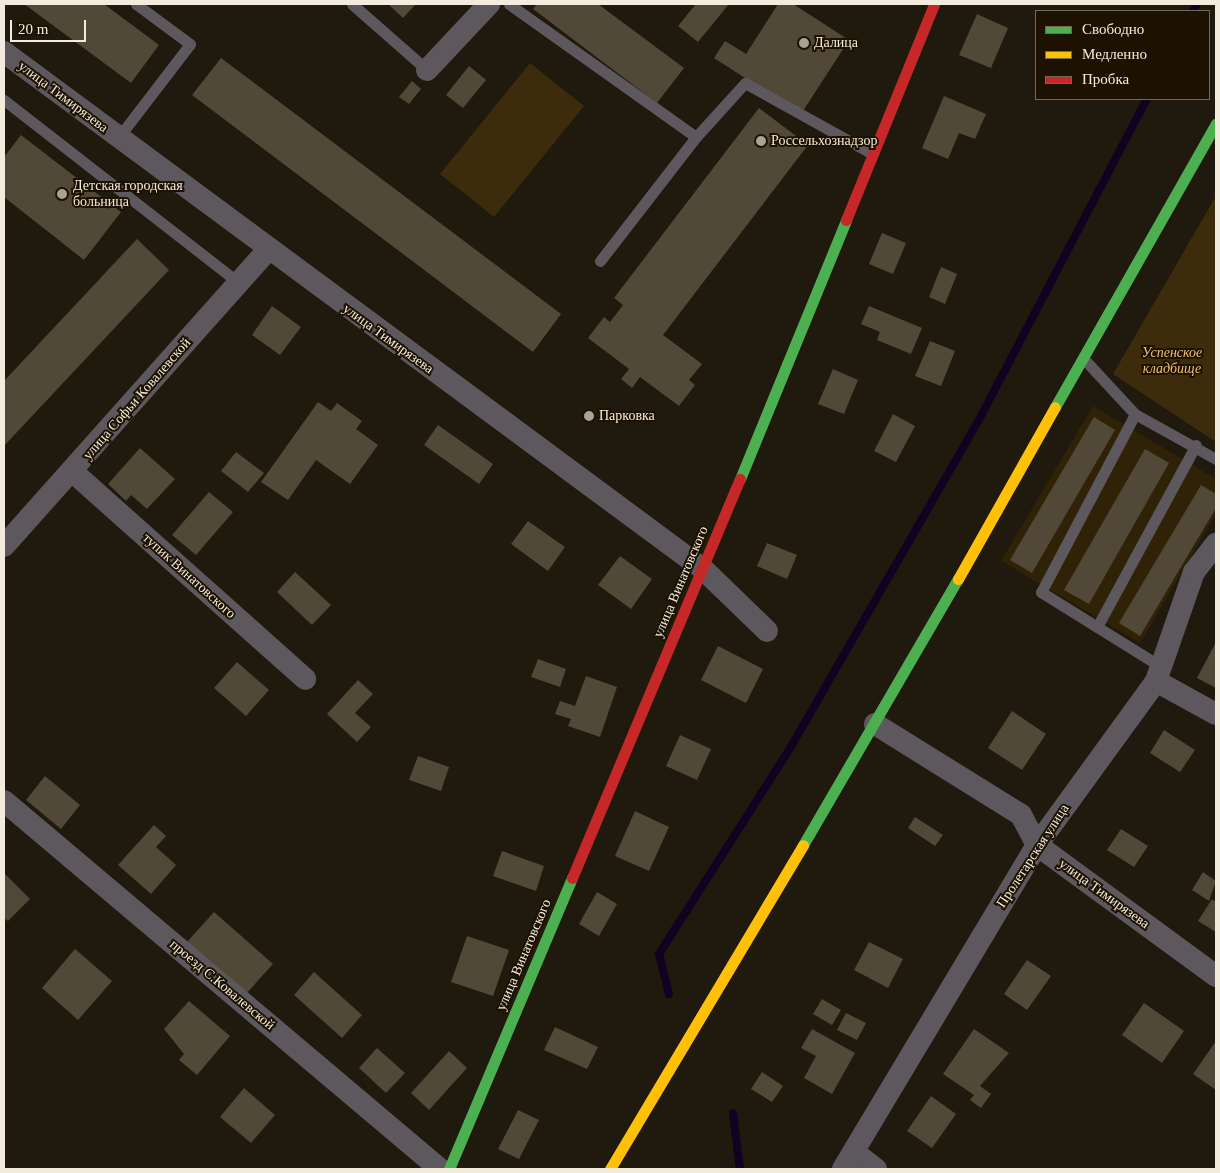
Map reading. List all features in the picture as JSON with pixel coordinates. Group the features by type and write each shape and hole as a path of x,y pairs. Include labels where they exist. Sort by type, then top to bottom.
{"street":[{"path":"427,70 489,4"},
{"name":"улица Винатовского","path":"450,1169 704,569 870,153 934,4"},
{"name":"улица Тимирязева","path":"4,52 268,250 704,569 767,631"},
{"path":"610,1169 875,724 1216,124"},
{"name":"улица Софьи Ковалевской","path":"4,546 73,472 268,250"},
{"name":"тупик Винатовского","path":"73,472 305,679"},
{"name":"Пролетарская улица","path":"848,1161 1037,844 1158,673 1194,572 1216,544"},
{"path":"1158,673 1216,714"},
{"name":"улица Тимирязева","path":"875,724 1021,815 1037,844 1216,976"},
{"name":"проезд С.Ковалевской","path":"4,801 440,1169"},
{"path":"848,1161 876,1169"}],"lane":[{"path":"118,138 190,44 136,4"},
{"path":"352,4 427,70"},
{"path":"509,4 696,137"},
{"path":"600,261 696,137 745,84 870,153"},
{"path":"4,100 239,283"},
{"path":"1084,358 1135,414 1196,445 1216,459"},
{"path":"1135,414 1041,592 1097,627 1158,673"},
{"path":"1097,627 1196,445"}],"shaded area":[{"path":"1093,406 1216,479 1216,514 1140,643 1001,561"}],"green space":[{"path":"530,63 584,106 494,217 440,174"},
{"name":"Успенское кладбище","path":"1216,196 1216,442 1113,374"}],"building":[{"path":"24,4 104,4 159,45 131,83"},
{"path":"388,4 416,4 403,18"},
{"path":"537,4 598,4 684,68 657,103 533,9"},
{"path":"696,4 729,4 698,42 678,26"},
{"path":"778,4 793,4 849,40 801,114 714,58 725,41 746,54"},
{"path":"977,14 1008,28 991,68 959,55"},
{"path":"221,58 561,314 533,352 192,95"},
{"path":"469,66 486,80 463,108 446,95"},
{"path":"412,81 421,89 409,104 399,97"},
{"path":"944,96 986,114 975,139 959,133 948,159 922,148"},
{"path":"759,108 808,145 663,335 702,364 689,380 695,385 679,406 640,377 632,388 621,379 629,369 588,338 604,317 610,322 623,305 614,298"},
{"path":"21,135 121,212 84,260 4,197 4,157"},
{"path":"882,233 906,243 893,274 869,264"},
{"path":"137,239 169,270 4,446 4,381"},
{"path":"941,267 957,274 945,304 929,297"},
{"path":"272,306 301,327 280,355 252,335"},
{"path":"869,306 922,328 911,354 877,340 880,332 861,324"},
{"path":"930,341 955,351 941,386 915,376"},
{"path":"833,369 858,380 844,414 818,404"},
{"path":"318,402 331,411 337,403 362,421 356,429 378,445 350,484 316,460 288,500 261,482"},
{"path":"893,414 915,426 896,462 874,451"},
{"path":"1094,417 1115,430 1032,573 1010,560"},
{"path":"438,425 493,464 479,484 424,445"},
{"path":"140,448 175,479 147,509 131,495 126,501 108,484"},
{"path":"1145,449 1169,463 1089,604 1064,590"},
{"path":"236,452 264,473 248,492 221,471"},
{"path":"1201,485 1216,494 1216,508 1140,636 1119,623"},
{"path":"209,492 233,512 196,555 172,535"},
{"path":"528,521 565,547 548,571 511,544"},
{"path":"767,543 797,555 787,579 757,566"},
{"path":"620,556 652,579 631,609 598,585"},
{"path":"295,572 331,605 312,625 277,592"},
{"path":"1216,642 1216,688 1197,678"},
{"path":"718,646 763,669 746,703 701,680"},
{"path":"538,659 566,669 560,687 531,677"},
{"path":"237,662 269,690 246,716 214,688"},
{"path":"586,676 617,687 600,737 568,726 571,719 555,714 560,701 575,706"},
{"path":"358,680 373,694 355,713 371,727 357,742 327,714"},
{"path":"1012,711 1046,734 1022,770 988,748"},
{"path":"1164,730 1195,750 1180,772 1150,753"},
{"path":"680,735 711,749 697,780 666,766"},
{"path":"418,756 449,767 441,791 409,780"},
{"path":"45,776 80,805 61,829 26,800"},
{"path":"635,811 669,827 649,871 615,856"},
{"path":"915,817 943,835 935,846 908,828"},
{"path":"154,825 166,836 156,847 176,865 151,894 118,865"},
{"path":"1121,829 1148,846 1134,867 1107,850"},
{"path":"502,851 544,866 536,891 493,876"},
{"path":"1203,872 1216,881 1209,901 1192,890"},
{"path":"4,873 30,899 8,921 4,918"},
{"path":"597,892 617,904 599,936 579,924"},
{"path":"1212,899 1216,902 1216,932 1198,921"},
{"path":"214,912 273,964 246,994 187,942"},
{"path":"467,936 509,950 493,996 451,982"},
{"path":"869,942 903,959 888,988 854,970"},
{"path":"75,949 112,981 78,1020 42,988"},
{"path":"1027,960 1051,976 1027,1010 1004,994"},
{"path":"314,972 362,1015 342,1038 294,995"},
{"path":"822,999 841,1010 832,1025 813,1014"},
{"path":"189,1001 230,1036 197,1075 179,1060 184,1054 164,1029"},
{"path":"1144,1003 1184,1031 1162,1063 1122,1035"},
{"path":"846,1013 866,1023 857,1040 837,1030"},
{"path":"555,1027 598,1047 587,1069 544,1050"},
{"path":"812,1029 855,1053 832,1094 804,1078 816,1056 801,1048"},
{"path":"974,1029 1009,1053 980,1086 991,1094 981,1108 970,1100 974,1095 943,1074"},
{"path":"1216,1041 1216,1090 1193,1074"},
{"path":"377,1048 405,1073 386,1093 359,1068"},
{"path":"449,1051 467,1068 429,1110 411,1093"},
{"path":"762,1072 783,1086 772,1102 751,1089"},
{"path":"244,1088 275,1115 251,1143 220,1117"},
{"path":"931,1096 956,1114 932,1148 907,1131"},
{"path":"518,1110 539,1120 519,1159 498,1149"}],"waterway":[{"path":"1194,10 1197,4"},
{"path":"669,994 659,954 792,745 982,414 1146,100"},
{"path":"733,1113 740,1169"}],"traffic: fast":[{"path":"1055,407 1216,124"},
{"path":"740,479 846,220"},
{"path":"803,845 958,579"},
{"path":"449,1169 572,878"}],"traffic: slow":[{"path":"958,579 1055,407"},
{"path":"610,1169 803,845"}],"traffic: jam":[{"path":"846,220 934,4"},
{"path":"572,878 740,479"}],"place":[{"name":"Далица","path":"804,43"},
{"name":"Россельхознадзор","path":"761,141"},
{"name":"Детская городская больница","path":"62,194"},
{"name":"Парковка","path":"589,416"}]}
